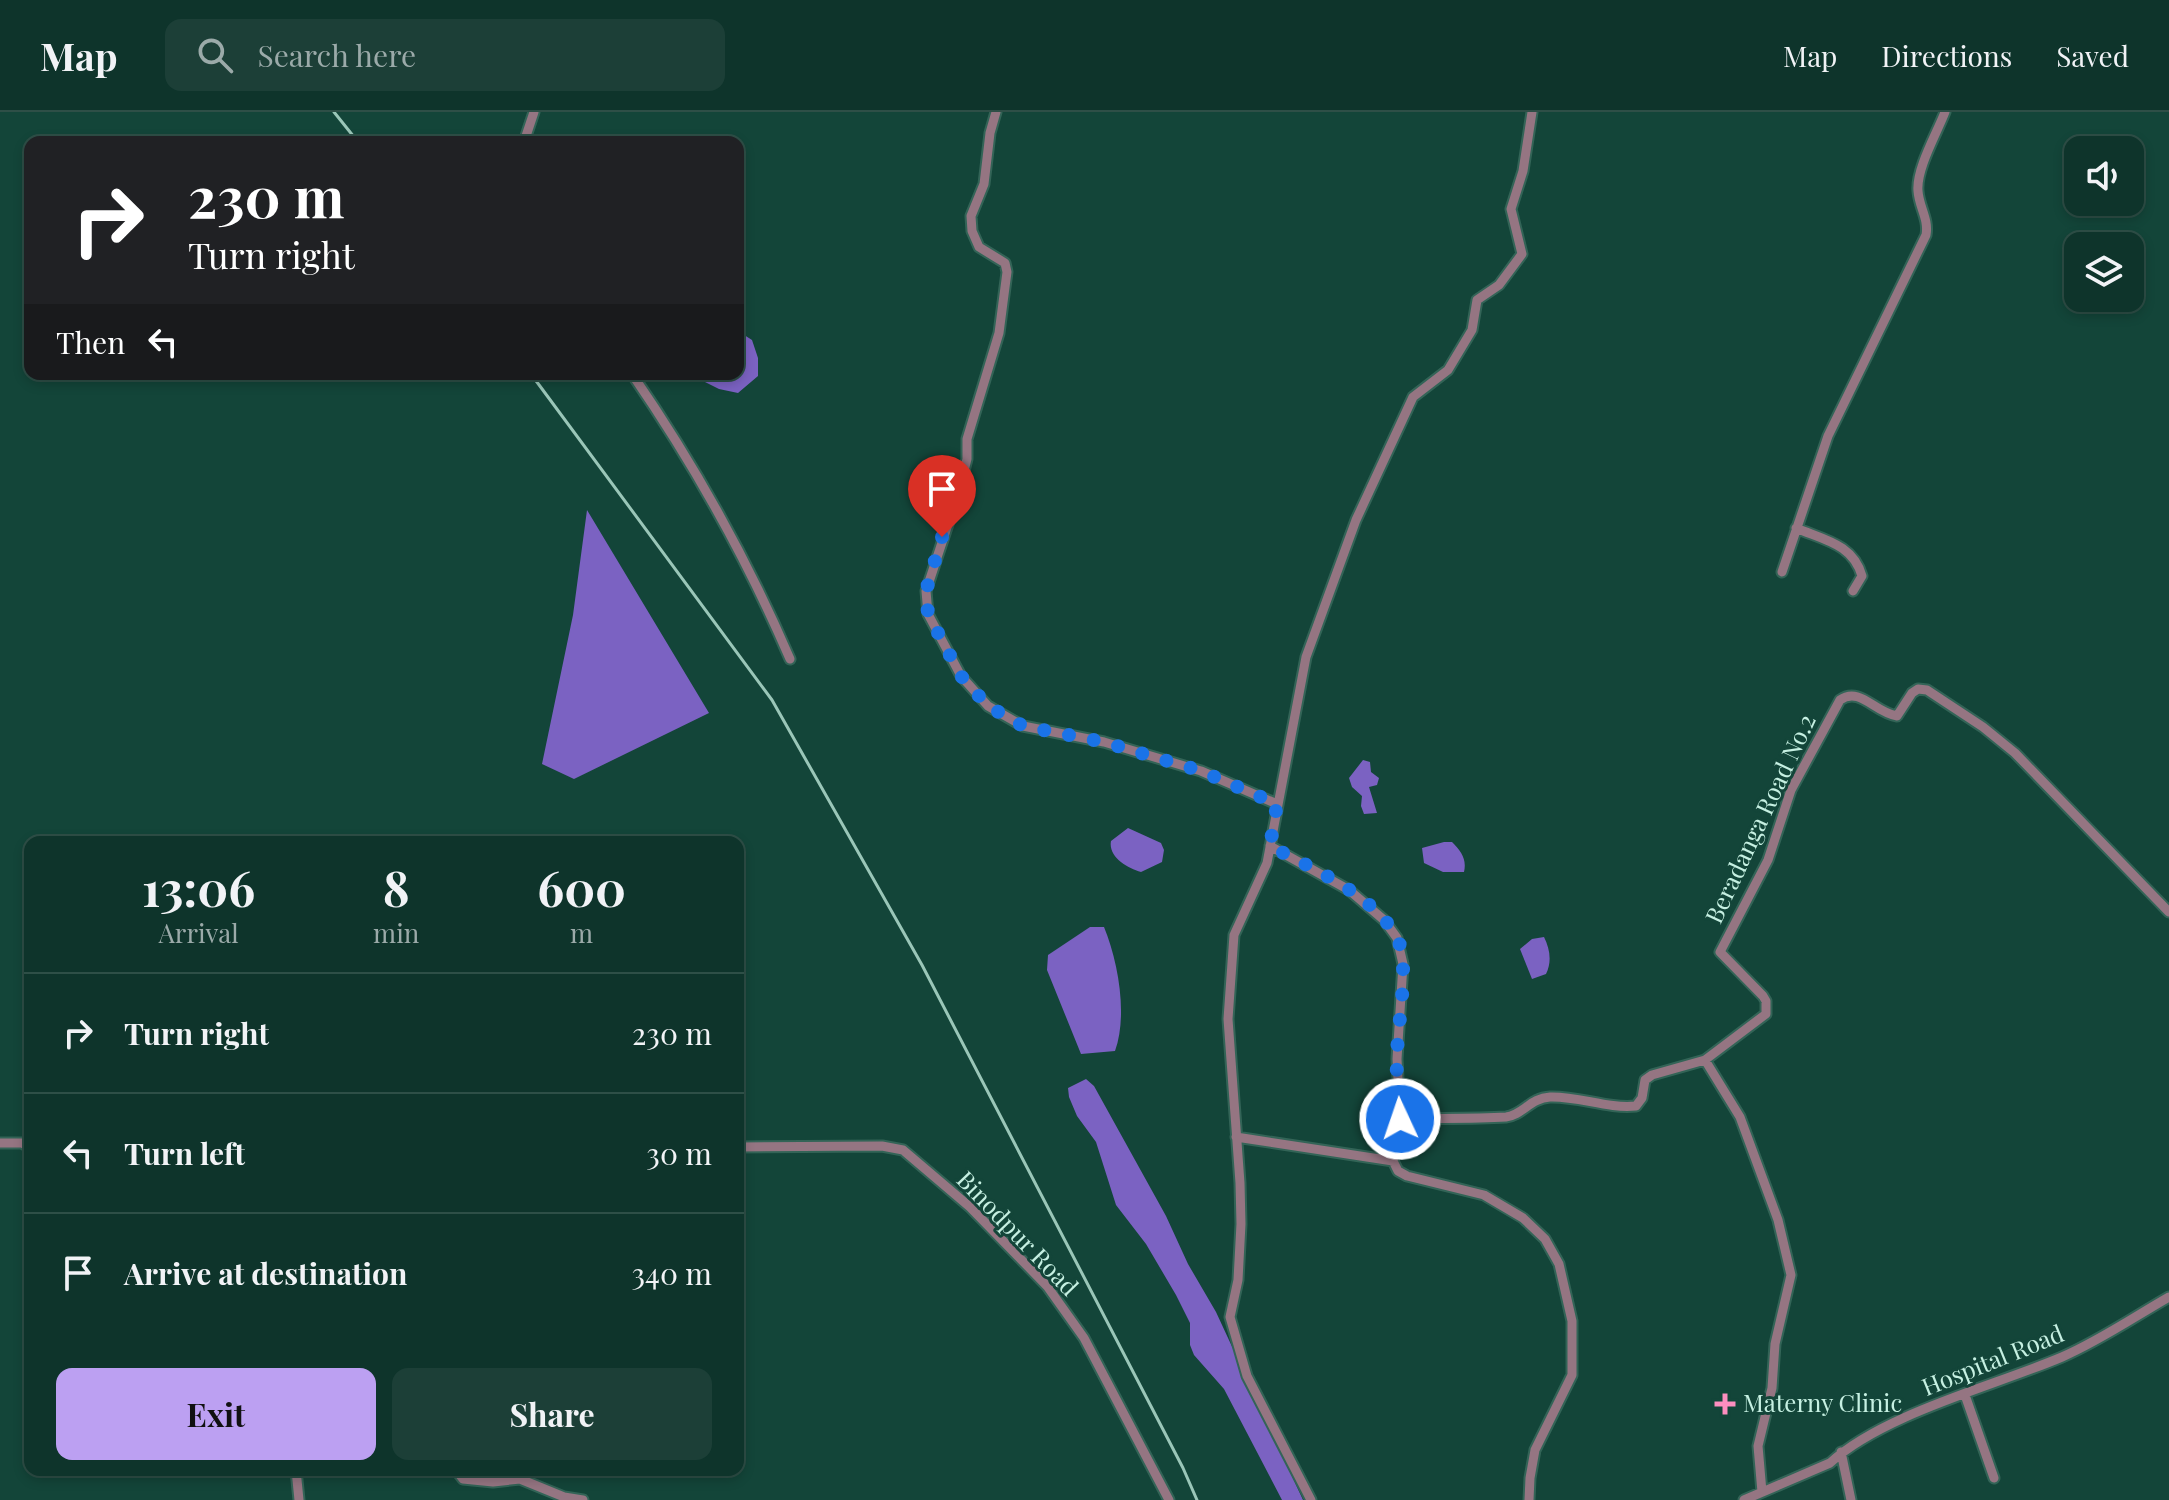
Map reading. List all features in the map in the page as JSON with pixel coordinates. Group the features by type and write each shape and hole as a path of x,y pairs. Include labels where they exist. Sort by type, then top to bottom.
{"street":[{"path":"526,136 534,112"},
{"path":"996,112 990,133 984,184 971,216 972,231 979,247 1005,263 1007,272 999,333 967,439 967,459 959,491 926,591 928,614 961,676 988,706 1023,726 1104,742 1201,771 1277,804"},
{"path":"1311,1500 1247,1376 1230,1317 1238,1280 1241,1224 1228,1019 1234,935 1267,863 1306,657 1356,520 1413,397 1448,370 1472,330 1477,300 1499,285 1522,254 1511,209 1523,171 1532,112"},
{"path":"1782,572 1828,436 1926,235 1928,224 1918,192 1919,182 1945,112"},
{"path":"636,380 725,524 762,593 790,659"},
{"path":"1796,528 1847,549 1858,560 1862,576 1853,591"},
{"name":"Beradanga Road No.2","path":"1705,1060 1766,1014 1763,996 1720,952 1768,860 1791,790 1840,700 1848,694 1856,695 1882,712 1897,716 1912,693 1921,689 1983,727 2015,753 2169,912"},
{"path":"1270,846 1349,890 1384,920 1397,938 1403,964 1397,1059 1400,1119 1393,1161 1398,1171 1484,1195 1523,1218 1545,1239 1559,1264 1572,1321 1572,1375 1535,1450 1529,1500"},
{"path":"1400,1119 1508,1117 1533,1100 1550,1097 1636,1106 1642,1098 1645,1080 1652,1075 1705,1060 1745,1130 1778,1220 1791,1275 1775,1344 1772,1388 1758,1446 1762,1492"},
{"path":"1236,1137 1393,1161"},
{"path":"0,1143 24,1144"},
{"name":"Binodpur Road","path":"744,1147 882,1146 903,1150 970,1207 1047,1286 1084,1338 1169,1500"},
{"name":"Hospital Road","path":"1744,1500 1830,1463 1841,1452 1876,1432 2064,1357 2169,1297"},
{"path":"1965,1395 1994,1478"},
{"path":"1841,1452 1851,1500"},
{"path":"297,1476 299,1500"},
{"path":"461,1476 463,1479 493,1482 520,1479 564,1497 583,1500"}],"shaded area":[{"path":"744,335 752,340 758,358 758,376 738,393 719,389 701,380 744,380"},
{"path":"587,510 709,713 574,779 542,764 573,615"},
{"path":"1363,760 1370,762 1371,772 1379,778 1377,785 1369,787 1377,813 1364,814 1362,796 1352,787 1349,778"},
{"path":"1128,828 1161,843 1164,850 1162,862 1141,872 1115,857 1111,841"},
{"path":"1452,842 1461,852 1464,872 1443,872 1424,863 1422,848"},
{"path":"1090,927 1104,927 1109,941 1120,988 1121,1021 1115,1051 1081,1054 1047,970 1048,955"},
{"path":"1544,937 1550,956 1548,969 1546,974 1532,979 1520,949 1532,939"},
{"path":"1086,1079 1094,1086 1216,1312 1303,1500 1282,1500 1224,1389 1194,1355 1190,1345 1190,1323 1176,1295 1146,1244 1116,1205 1096,1142 1077,1116 1069,1097 1068,1088"}],"railway":[{"path":"334,112 353,136"},
{"path":"535,380 772,700 922,965 1197,1500"}],"place":[{"name":"Materny Clinic","path":"1725,1404"}],"route":[{"path":"942,537 926,591 928,614 961,676 988,706 1023,726 1104,742 1201,771 1277,804 1270,846 1349,890 1384,920 1402,951 1397,1059 1400,1119"}]}
